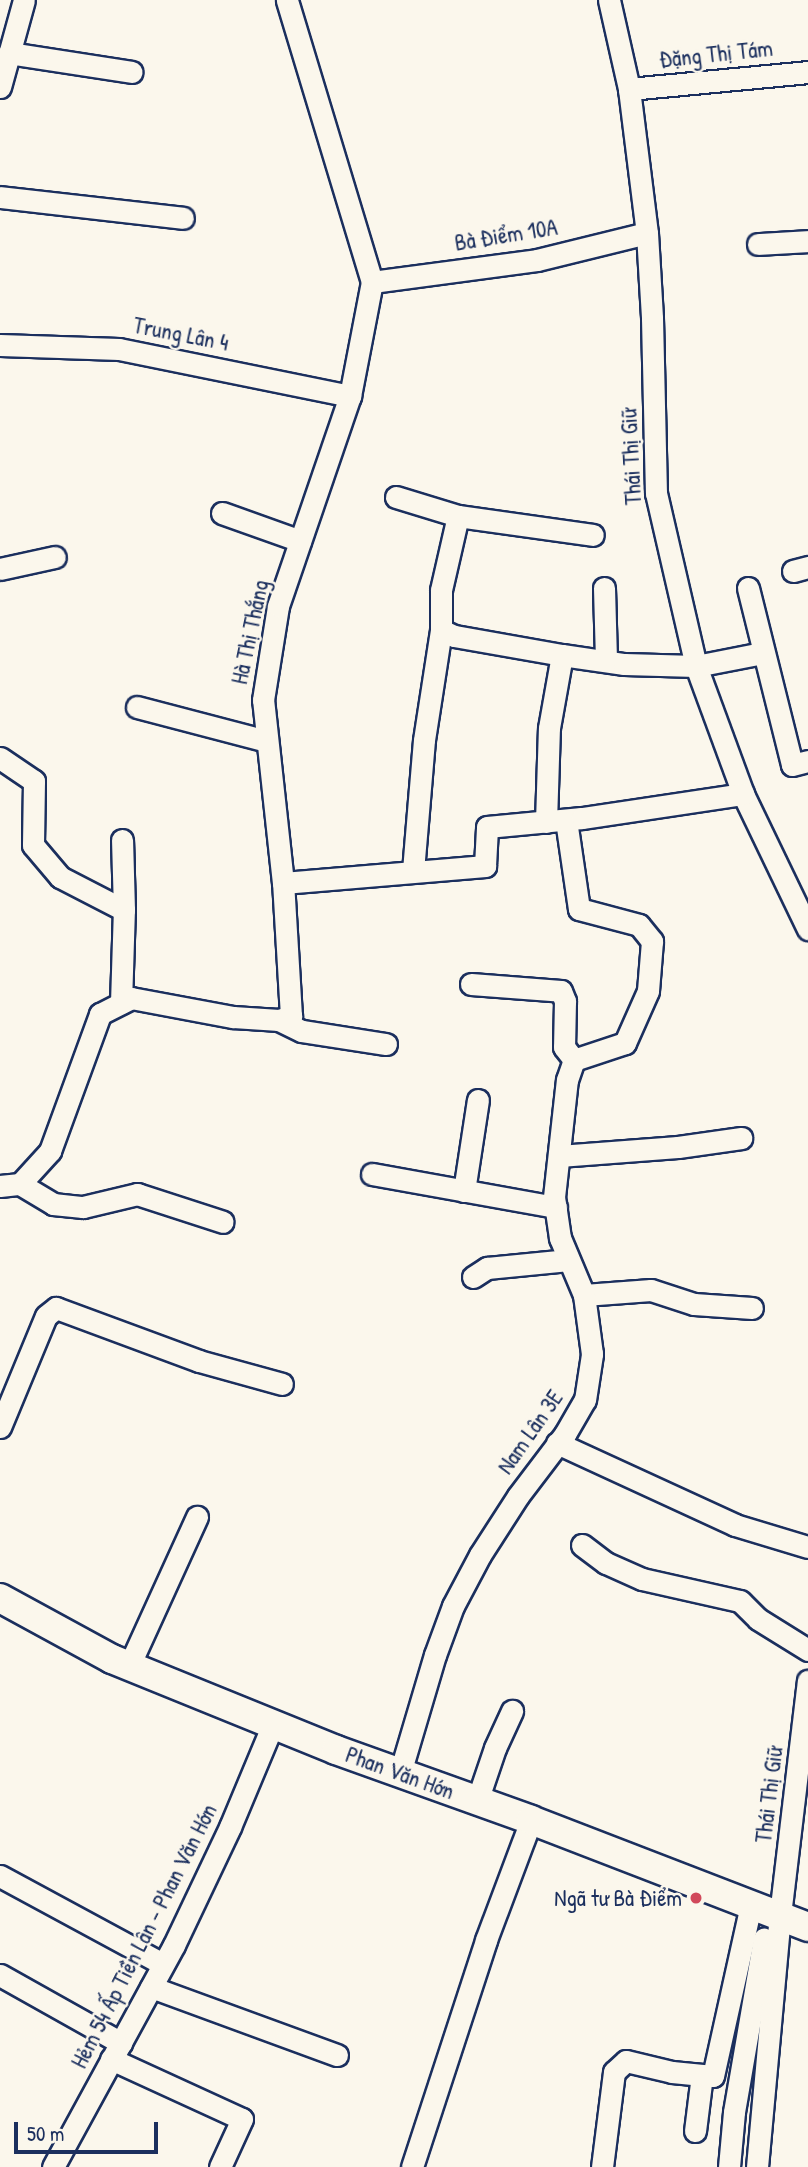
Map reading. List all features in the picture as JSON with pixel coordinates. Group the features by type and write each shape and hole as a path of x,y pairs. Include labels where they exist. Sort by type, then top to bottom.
{"main road":[{"name":"Phan Văn Hớn","path":"0,1598 130,1665 273,1724 808,1927"}],"street":[{"path":"0,87 24,0"},
{"name":"Hà Thị Thắng","path":"279,1020 291,1016 283,883 263,700 275,619 350,396 372,282 287,0"},
{"name":"Thái Thị Giữ","path":"610,0 629,89 647,233 656,492 696,666 743,794 808,929"},
{"path":"9,53 132,72"},
{"name":"Đặng Thị Tám","path":"629,89 808,72"},
{"path":"0,197 183,218"},
{"name":"Bà Điểm 10A","path":"372,282 537,260 647,233"},
{"path":"758,244 808,241"},
{"name":"Trung Lân 4","path":"0,345 119,349 350,396"},
{"path":"396,497 458,516 593,535"},
{"path":"222,513 300,541"},
{"path":"414,871 424,740 441,630 441,590 458,516"},
{"path":"0,569 55,557"},
{"path":"604,588 606,661"},
{"path":"748,588 762,653 800,763"},
{"path":"441,630 454,636 606,661 696,666 762,653"},
{"path":"562,655 549,728 556,821 579,909 639,925 652,941 648,991 625,1043 573,1060"},
{"path":"137,707 267,741"},
{"path":"0,758 34,780 33,845 60,877 124,910"},
{"path":"283,883 485,866 487,827 556,821 743,794"},
{"path":"121,1003 124,910 122,840"},
{"name":"Nam Lân 3E","path":"400,1773 435,1655 453,1606 480,1555 585,1399 592,1354 584,1295 560,1238 556,1207 567,1080 573,1060 564,1047 565,1001 561,991 471,984"},
{"path":"223,1223 137,1194 83,1207 53,1204 10,1185 50,1152 100,1014 131,998 233,1017 279,1020 302,1031 386,1044"},
{"path":"464,1191 478,1100"},
{"path":"559,1156 678,1147 741,1138"},
{"path":"372,1174 556,1207"},
{"path":"473,1277 487,1268 569,1260"},
{"path":"584,1295 651,1290 694,1304 751,1308"},
{"path":"0,1427 46,1316 57,1308 199,1361 282,1384"},
{"path":"557,1443 735,1525 808,1547"},
{"path":"130,1665 197,1517"},
{"path":"582,1545 606,1563 642,1579 740,1601 758,1619 808,1650"},
{"name":"Thái Thị Giữ","path":"757,2167 780,1915 805,1752 808,1681"},
{"path":"477,1801 495,1748 512,1711"},
{"name":"Hẻm 54 Ấp Tiền Lân - Phan Văn Hớn","path":"53,2167 163,1964 230,1827 273,1724"},
{"path":"412,2167 486,1940 531,1820"},
{"path":"0,1876 163,1964"},
{"path":"602,2167 614,2071 626,2061 713,2076 751,1905"},
{"path":"729,2167 734,2112 764,1939"},
{"path":"0,1975 116,2051 242,2119 220,2167"},
{"path":"151,1987 338,2055"},
{"path":"695,2131 702,2075"}],"place":[{"name":"Ngã tư Bà Điểm","path":"696,1898"}]}
